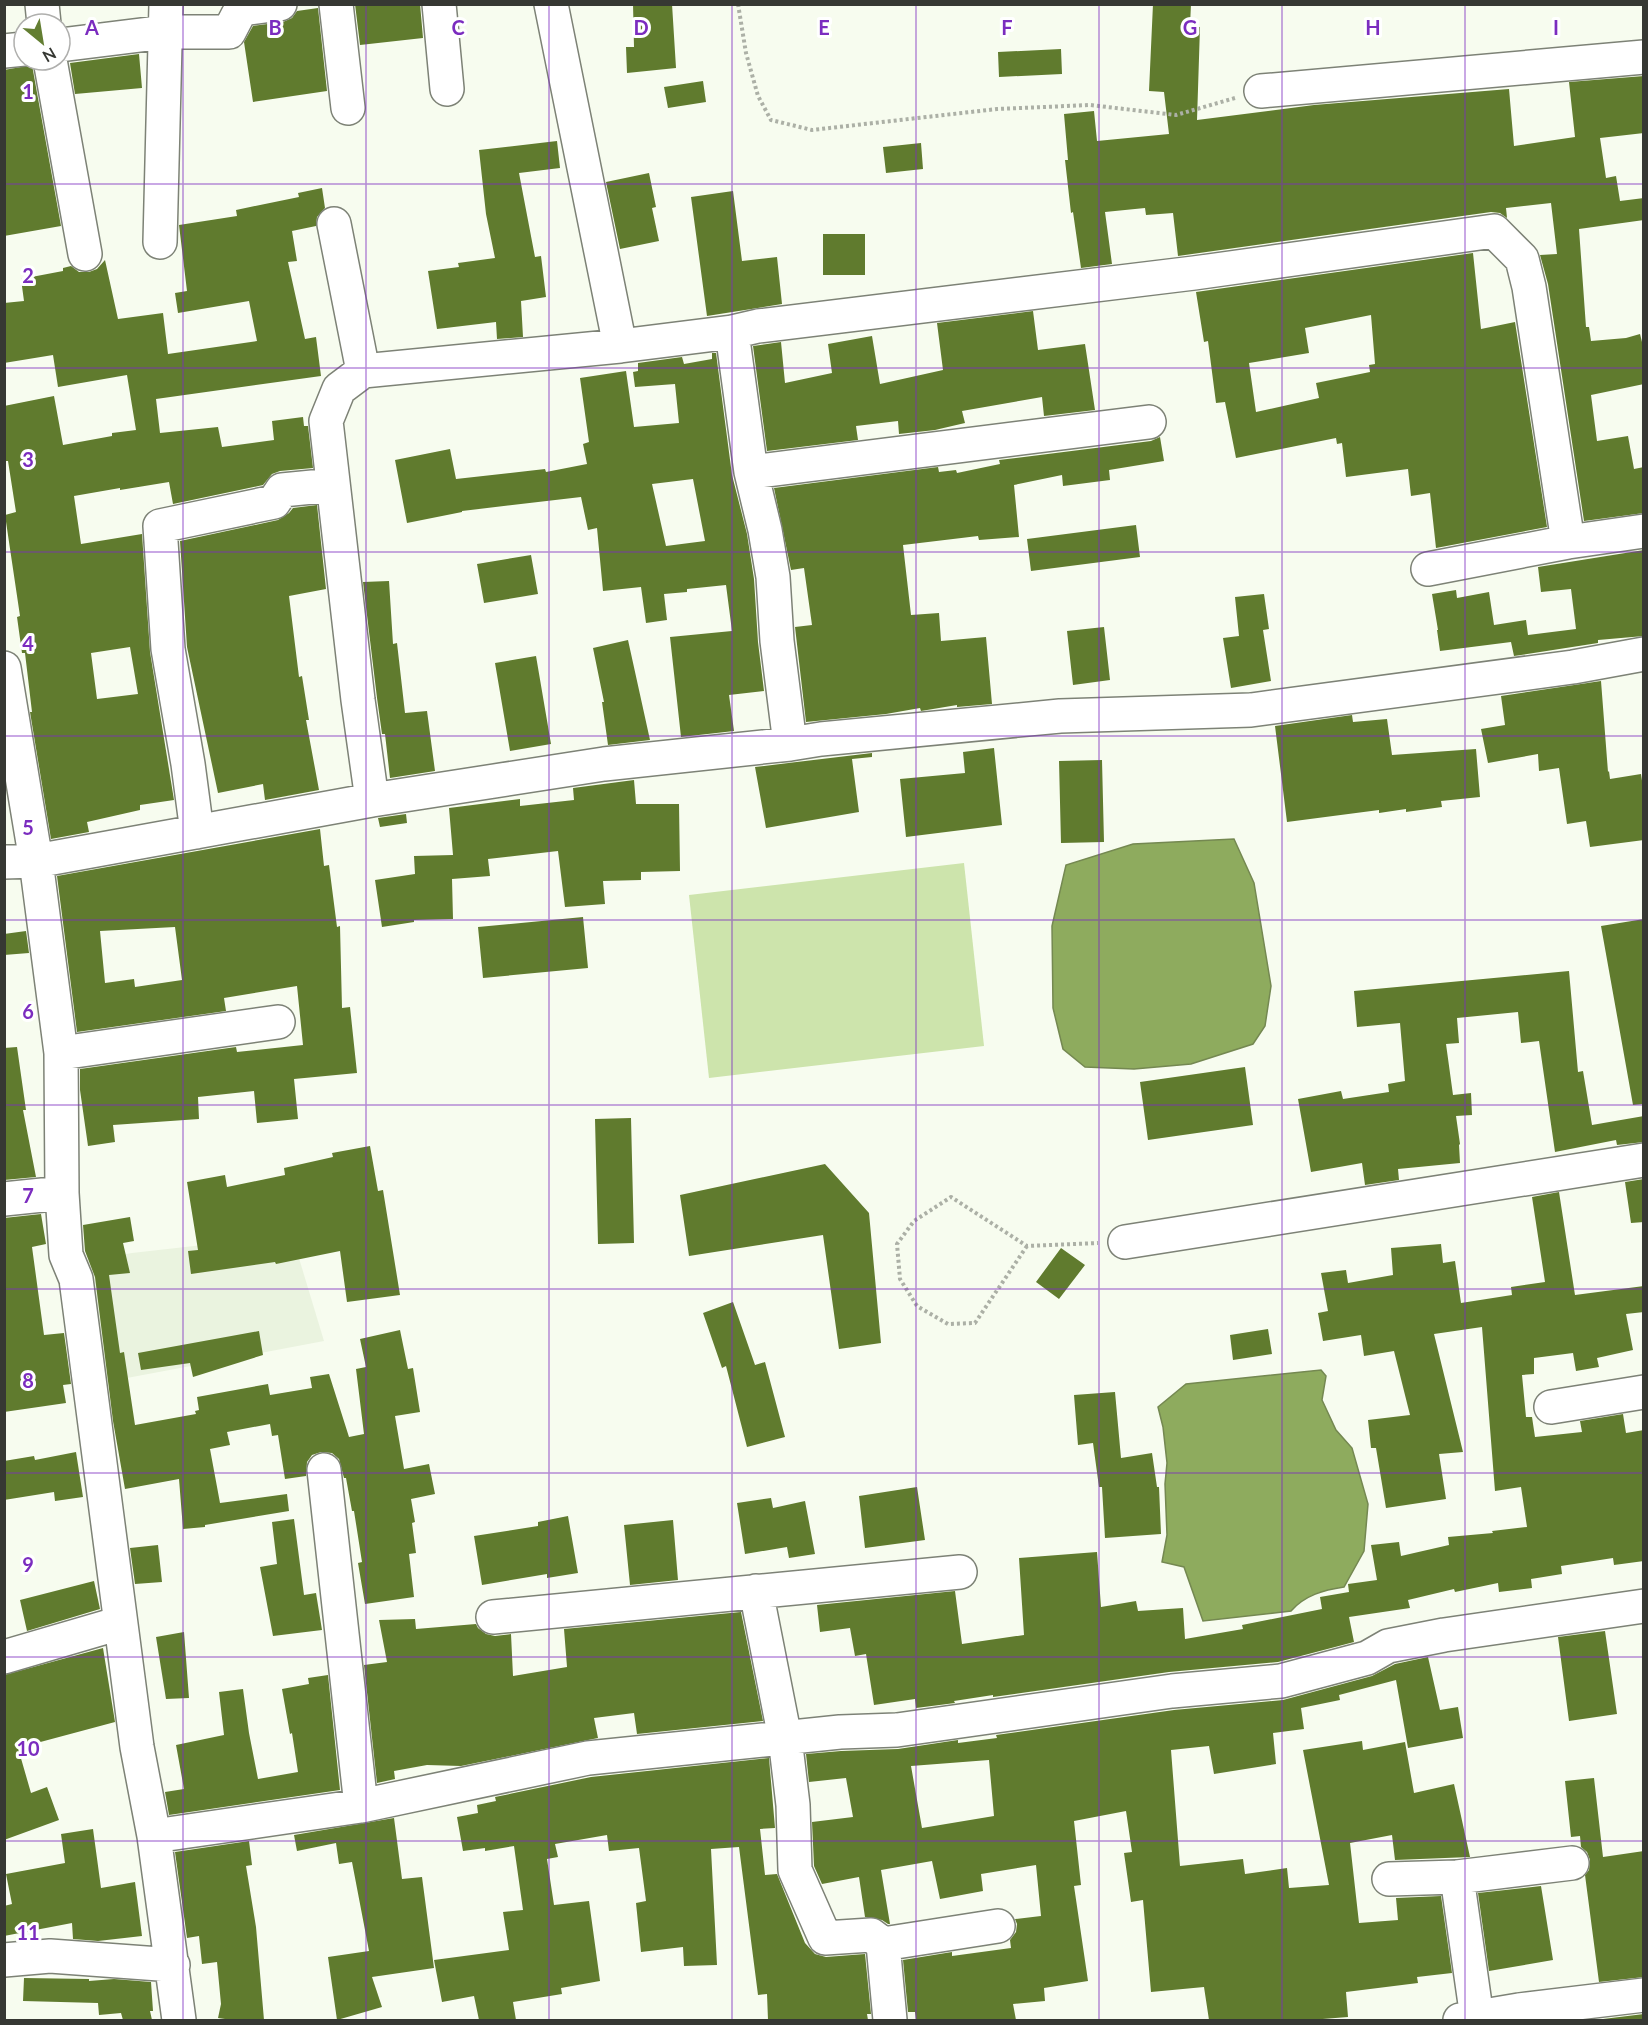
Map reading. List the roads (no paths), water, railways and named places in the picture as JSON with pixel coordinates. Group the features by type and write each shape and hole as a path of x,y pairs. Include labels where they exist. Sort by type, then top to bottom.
{"street":[{"path":"72,42 165,18 229,32 241,7 280,4"},
{"path":"336,4 348,108"},
{"path":"439,4 447,89"},
{"path":"551,4 620,346"},
{"path":"160,242 165,18"},
{"path":"1262,91 1644,57"},
{"path":"52,72 85,254"},
{"path":"334,224 363,371"},
{"path":"372,800 326,421 339,389 363,371 620,346 732,332 758,326 1194,273 1494,231 1522,260 1529,287 1568,542"},
{"path":"732,332 751,472 765,530 773,577 777,642 790,744"},
{"path":"751,472 1149,422"},
{"path":"197,832 168,649 160,526 274,502 282,490 333,485"},
{"path":"1428,569 1568,542 1644,531"},
{"path":"20,862 372,800 604,764 821,739 1060,716 1251,710 1573,667 1644,654"},
{"path":"4,668 20,862 61,1053 62,1193 66,1255 76,1280 137,1747 154,1836 179,2020"},
{"path":"61,1053 278,1022"},
{"path":"1125,1242 1644,1160"},
{"path":"4,1199 62,1193"},
{"path":"1551,1407 1644,1392"},
{"path":"324,1470 362,1806"},
{"path":"493,1617 960,1572"},
{"path":"756,1592 785,1738 793,1805 795,1870 825,1938 872,1935 883,1944 890,2020"},
{"path":"154,1836 362,1806 588,1758 840,1732 897,1730 1172,1691 1281,1681 1367,1658 1388,1646 1444,1635 1644,1606"},
{"path":"4,1657 120,1623"},
{"path":"1389,1879 1457,1877 1572,1863"},
{"path":"1457,1877 1469,2019 1519,2010 1644,1995"},
{"path":"883,1944 998,1926"},
{"path":"4,1960 50,1956 173,1965"}]}
